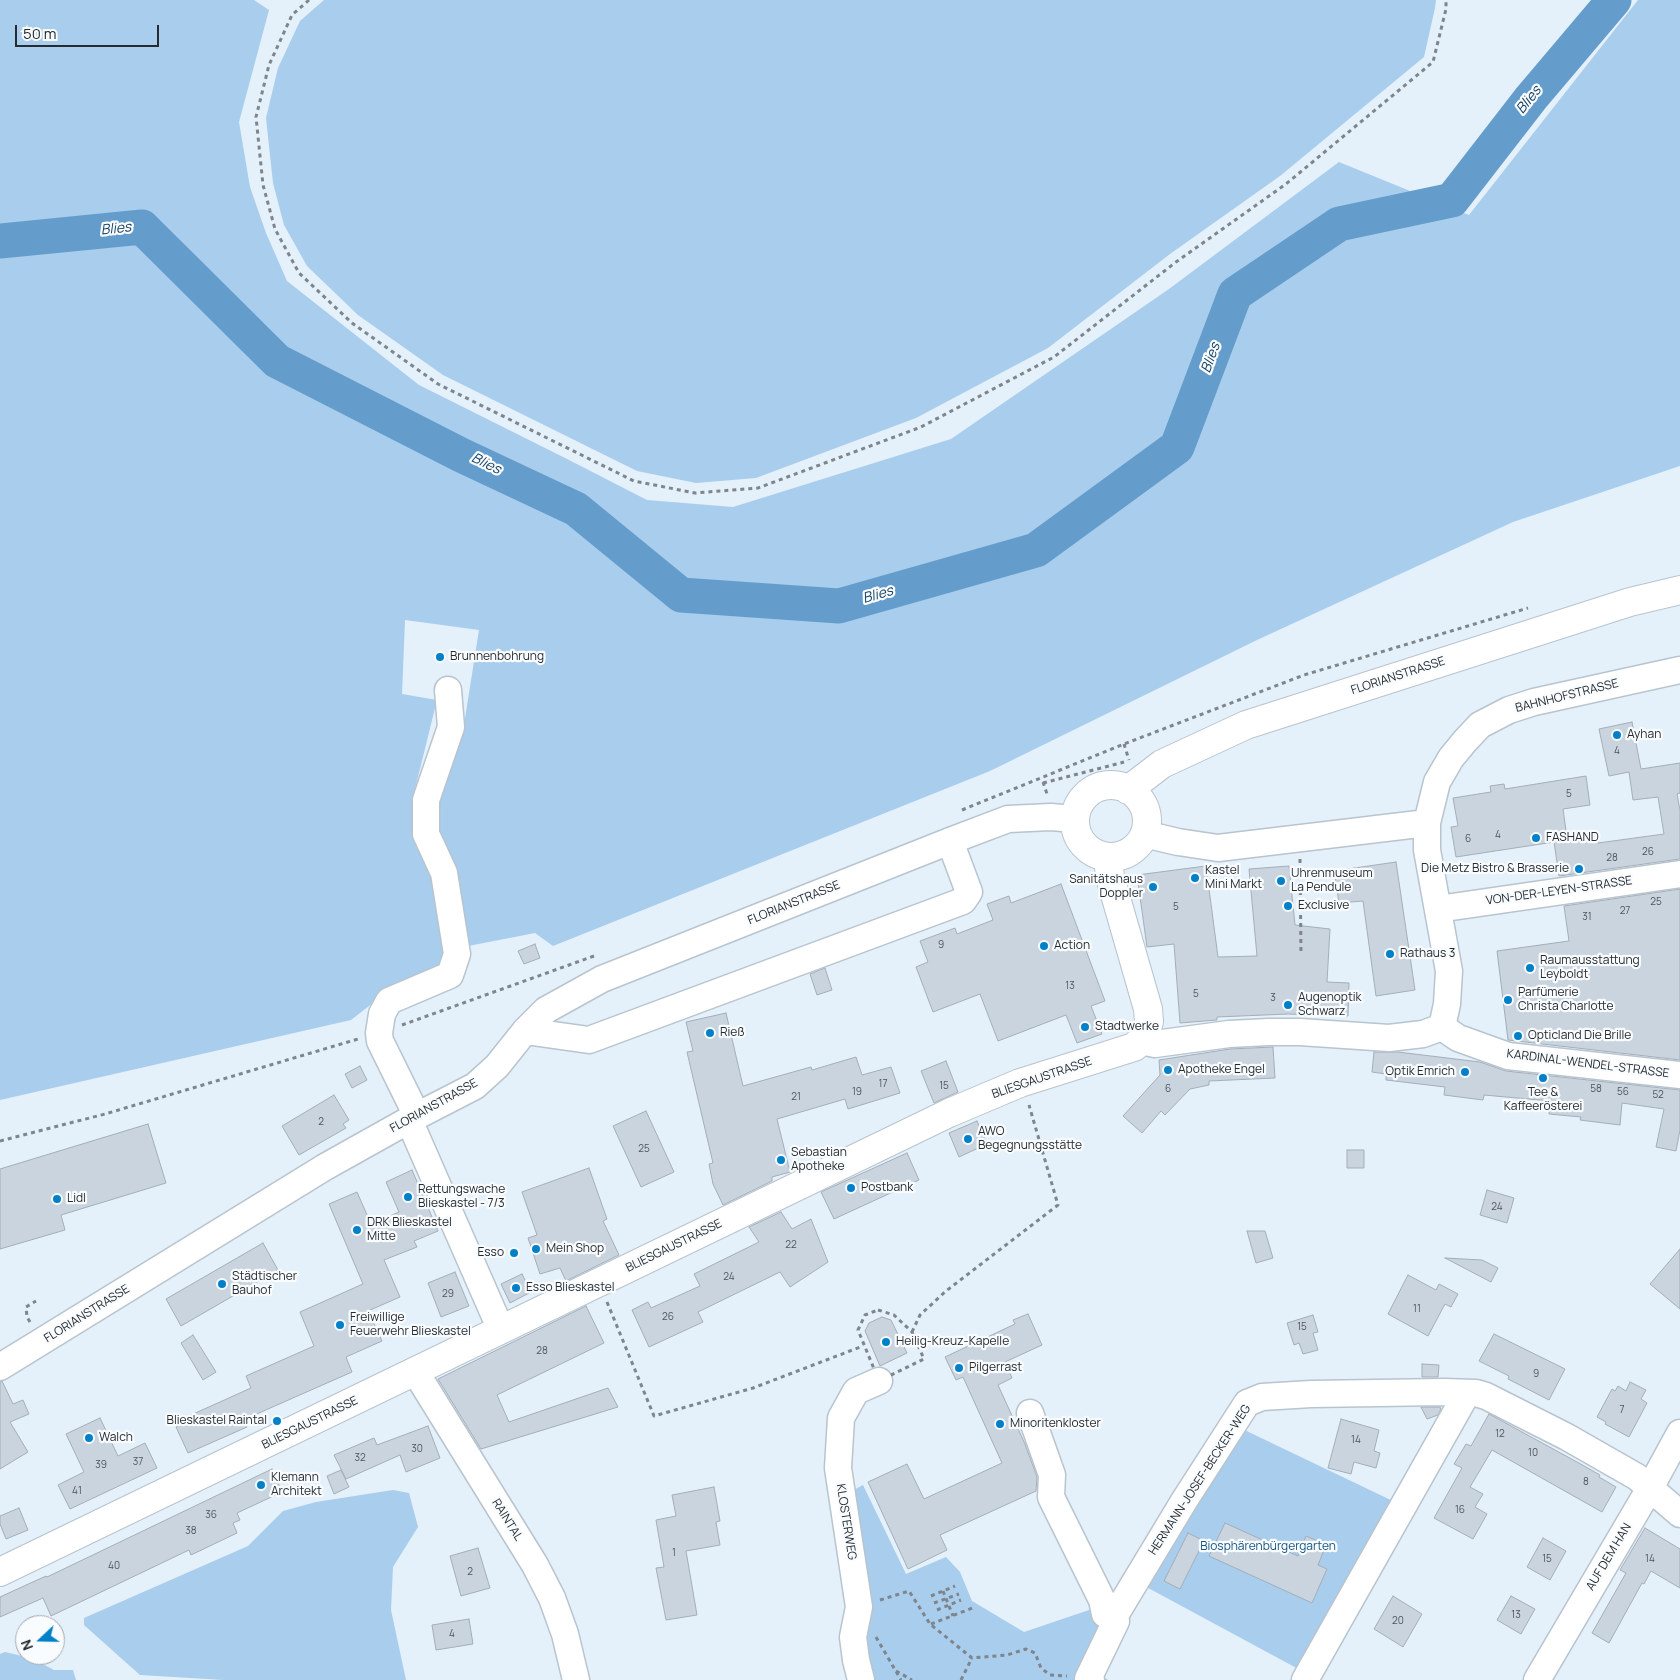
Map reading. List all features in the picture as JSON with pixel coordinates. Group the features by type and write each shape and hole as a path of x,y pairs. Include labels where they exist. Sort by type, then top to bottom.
{"main road":[{"name":"FLORIANSTRASSE","path":"1128,790 1162,764 1246,724 1630,602 1680,590"},
{"path":"1105,786 1117,786 1128,790 1137,796 1143,804 1146,824 1144,834 1130,852 1108,857 1097,854 1084,844 1076,830 1077,808 1084,797 1093,790 1105,786"},
{"path":"1108,857 1110,877 1148,1009 1149,1021 1146,1033 1140,1042"},
{"path":"1112,1054 1123,1040 1131,1025 1137,1006 1140,985"},
{"name":"BLIESGAUSTRASSE","path":"0,1572 949,1113 1020,1083 1134,1047 1140,1042"}],"street":[{"name":"BAHNHOFSTRASSE","path":"1442,1027 1447,1004 1449,971 1427,850 1427,824 1438,782 1451,758 1480,725 1492,718 1534,702 1680,670"},
{"path":"448,690 452,726 426,800 426,834 444,873 457,954 450,975 389,1001 382,1014 379,1033 380,1040 501,1330"},
{"name":"FLORIANSTRASSE","path":"0,1367 325,1167 475,1086 497,1066 525,1031 546,1010 602,979 950,840 1008,819 1052,816 1075,820"},
{"path":"1144,834 1178,842 1218,848 1427,824"},
{"path":"525,1031 588,1040 964,901 969,892 950,840"},
{"name":"VON-DER-LEYEN-STRASSE","path":"1438,909 1680,874"},
{"name":"BLIESGAUSTRASSE","path":"1140,1042 1155,1044 1229,1034 1270,1032 1300,1032 1389,1038 1423,1034 1442,1027"},
{"name":"KARDINAL-WENDEL-STRASSE","path":"1442,1027 1458,1038 1508,1056 1680,1075"},
{"name":"RAINTAL","path":"415,1371 536,1565 552,1598 565,1634 576,1680"},
{"name":"KLOSTERWEG","path":"861,1680 856,1660 854,1637 859,1607 838,1468 841,1418 856,1391 879,1381"},
{"path":"1305,1680 1466,1392"},
{"name":"HERMANN-JOSEF-BECKER-WEG","path":"1110,1615 1247,1402 1262,1397 1311,1394 1466,1392 1486,1396 1567,1437 1637,1477 1680,1514"},
{"path":"1030,1413 1052,1474 1050,1497 1102,1600 1110,1615 1116,1621 1090,1679"},
{"name":"AUF DEM HAN","path":"1536,1680 1650,1488 1680,1433"}],"path":[{"path":"309,0 292,15 269,65 256,118 263,185 275,229 300,273 352,323 438,384 634,481 695,493 758,488 921,427 1054,357 1176,262 1286,184 1433,62 1446,9 1446,0"},
{"path":"1043,783 1129,761 1124,744"},
{"path":"1041,778 1047,794"},
{"path":"1300,861 1302,955"},
{"path":"912,1332 920,1315 946,1291 1058,1205 1032,1112"},
{"path":"599,1283 654,1416 753,1388 863,1346 858,1330 866,1315 878,1310 894,1315 912,1332 924,1359 879,1381"},
{"path":"27,1317 26,1307 36,1301"},
{"path":"931,1596 955,1586"},
{"path":"901,1680 859,1607 910,1591 930,1624 972,1658 1007,1655 1026,1649 1035,1653 1041,1668 1050,1675 1081,1675 1090,1679"},
{"path":"943,1591 953,1616"},
{"path":"934,1603 959,1594"},
{"path":"937,1610 961,1600"},
{"path":"930,1624 975,1607"},
{"path":"961,1680 972,1658"},
{"path":"895,1670 912,1680"}],"green space":[{"path":"0,0 254,0 269,10 239,122 250,187 266,233 287,281 419,385 647,500 733,507 951,439 1169,289 1339,162 1469,215 1638,0 1680,0 1680,466 1513,522 1257,640 990,771 553,946 535,933 463,947 436,825 437,796 463,731 479,630 405,620 402,694 437,700 414,793 417,832 438,875 448,949 437,968 378,999 351,1020 0,1100"},
{"path":"324,0 1436,0 1424,57 1280,176 1170,254 1048,348 916,418 756,478 696,483 637,471 443,375 358,315 307,266 284,225 273,183 266,118 278,68 300,21"},
{"name":"Biosphärenbürgergarten","path":"1234,1425 1397,1503 1302,1671 1139,1583"},
{"path":"863,1485 906,1574 946,1557 960,1572 972,1601 1024,1632 1095,1608 1111,1608 1097,1672 1108,1680 868,1680 850,1492"},
{"path":"393,1490 409,1493 418,1527 393,1567 391,1610 406,1680 224,1680 140,1675 84,1625 84,1618 248,1546 283,1511 316,1502"},
{"path":"5,1652 15,1654 15,1665 44,1665 54,1670 73,1670 76,1680 0,1680 0,1654"}],"building":[{"path":"1632,722 1641,769 1680,763 1680,793 1677,794 1680,810 1680,859 1559,876 1554,842 1456,857 1451,827 1458,826 1453,798 1491,792 1490,786 1504,784 1505,789 1586,776 1590,805 1563,809 1567,838 1596,834 1598,843 1664,834 1658,797 1633,800 1629,772 1609,776 1599,729"},
{"name":"Rathaus 3","path":"1396,862 1415,990 1376,996 1363,901 1339,903 1334,871"},
{"path":"1206,866 1218,957 1257,956 1249,869 1289,866 1295,925 1330,929 1327,982 1349,983 1348,1016 1288,1014 1217,1017 1217,1020 1180,1023 1174,944 1147,947 1137,875"},
{"path":"1061,884 1105,1001 1091,1006 1102,1034 1077,1043 1066,1015 998,1041 980,994 933,1012 916,967 928,962 920,941 955,928 957,934 993,920 987,904 1009,896 1011,903"},
{"path":"1680,889 1680,1060 1508,1040 1497,951 1569,941 1564,906"},
{"path":"535,944 540,958 524,964 518,951"},
{"path":"825,968 832,990 817,995 810,974"},
{"path":"726,1013 743,1086 811,1067 812,1070 856,1057 862,1075 891,1067 900,1093 848,1109 845,1099 777,1119 790,1172 772,1177 772,1181 723,1205 713,1184 709,1164 713,1163 687,1052 693,1051 686,1022"},
{"path":"1273,1047 1275,1078 1209,1081 1209,1085 1190,1089 1165,1115 1161,1111 1142,1133 1123,1116 1160,1075 1159,1060 1230,1049"},
{"path":"1374,1052 1398,1052 1480,1062 1506,1071 1680,1090 1680,1130 1676,1151 1656,1147 1664,1109 1622,1103 1620,1125 1580,1120 1581,1117 1549,1114 1550,1101 1484,1095 1483,1100 1444,1095 1445,1087 1386,1080 1386,1074 1372,1072"},
{"path":"946,1061 958,1092 934,1103 921,1071"},
{"path":"360,1066 367,1080 352,1088 345,1074"},
{"path":"334,1095 349,1120 343,1124 346,1128 299,1155 282,1126"},
{"path":"646,1111 674,1172 641,1187 613,1126"},
{"name":"AWO Begegnungsstätte","path":"977,1121 987,1144 959,1157 949,1133"},
{"name":"Lidl","path":"148,1124 166,1183 61,1215 65,1230 0,1249 0,1169"},
{"path":"1347,1150 1364,1150 1364,1168 1347,1168"},
{"path":"907,1153 919,1180 834,1219 821,1192"},
{"path":"589,1168 607,1219 603,1221 619,1255 566,1281 560,1268 540,1274 528,1238 537,1235 522,1192"},
{"path":"412,1170 438,1231 414,1241 417,1247 384,1260 400,1297 368,1311 382,1341 346,1357 352,1372 243,1420 247,1427 188,1453 176,1427 193,1420 191,1415 251,1388 246,1376 314,1346 300,1312 363,1284 329,1204 357,1192 371,1224 399,1212 386,1182"},
{"path":"1487,1190 1514,1198 1507,1223 1480,1215"},
{"path":"781,1212 792,1229 811,1219 828,1262 790,1287 780,1272 698,1312 703,1322 649,1347 632,1310 648,1302 651,1308 700,1286 694,1274 759,1242 749,1227"},
{"path":"1247,1231 1265,1231 1273,1258 1256,1263"},
{"name":"Städtischer Bauhof","path":"263,1243 278,1270 181,1326 166,1299"},
{"path":"1680,1249 1680,1309 1650,1284"},
{"path":"1445,1258 1482,1260 1498,1268 1491,1282"},
{"path":"455,1272 469,1306 441,1317 428,1283"},
{"name":"Esso Blieskastel","path":"522,1274 531,1292 510,1303 501,1284"},
{"path":"1408,1275 1436,1290 1439,1284 1458,1294 1451,1307 1445,1304 1428,1336 1388,1314"},
{"path":"586,1306 604,1343 497,1395 509,1422 608,1388 618,1407 481,1449 438,1379"},
{"name":"Minoritenkloster","path":"1028,1314 1042,1345 1005,1362 1012,1378 998,1385 1025,1444 1037,1477 1036,1491 940,1535 947,1550 908,1569 868,1482 907,1464 924,1499 1002,1463 963,1377 956,1380 945,1357 1015,1324 1013,1320"},
{"path":"1313,1315 1318,1332 1313,1333 1318,1350 1303,1354 1299,1343 1294,1345 1287,1323"},
{"name":"Heilig-Kreuz-Kapelle","path":"882,1317 891,1320 907,1353 880,1366 865,1331 869,1323"},
{"path":"1494,1334 1565,1369 1549,1400 1508,1379 1509,1376 1479,1361"},
{"path":"193,1335 216,1372 203,1380 181,1343"},
{"path":"1422,1364 1439,1365 1438,1377 1422,1377"},
{"path":"2,1381 13,1404 23,1400 29,1414 10,1422 28,1452 0,1469 0,1382"},
{"path":"1630,1382 1646,1390 1641,1399 1647,1403 1629,1437 1605,1424 1606,1422 1597,1417 1612,1389 1615,1391 1618,1386 1626,1391"},
{"path":"1421,1407 1440,1407 1441,1409 1438,1415 1427,1419"},
{"path":"1489,1414 1600,1475 1599,1477 1616,1487 1602,1512 1492,1450 1470,1487 1483,1494 1475,1507 1487,1514 1473,1539 1434,1518 1462,1468 1454,1464 1466,1444 1471,1446"},
{"path":"100,1418 118,1456 145,1443 157,1468 70,1509 58,1485 84,1472 66,1434"},
{"path":"1341,1419 1379,1430 1374,1451 1380,1453 1376,1468 1354,1462 1351,1474 1328,1468"},
{"path":"428,1426 440,1458 406,1472 400,1455 346,1479 334,1455 374,1438 377,1445"},
{"path":"272,1469 282,1492 237,1513 240,1520 233,1523 237,1533 191,1555 189,1550 53,1615 51,1615 43,1598 0,1617 0,1597 47,1577"},
{"path":"341,1470 349,1487 334,1494 327,1476"},
{"path":"714,1487 720,1521 716,1522 720,1545 686,1551 697,1615 666,1620 656,1568 664,1567 656,1520 676,1516 672,1495"},
{"path":"19,1508 28,1530 6,1539 0,1524 0,1516"},
{"path":"1225,1523 1298,1556 1306,1536 1326,1545 1318,1565 1327,1569 1312,1603 1209,1556"},
{"path":"1645,1528 1680,1549 1680,1588 1651,1571 1644,1584 1642,1583 1609,1643 1592,1633 1626,1573 1620,1570"},
{"path":"1188,1533 1204,1541 1180,1589 1164,1581"},
{"path":"1543,1538 1566,1551 1550,1580 1527,1567"},
{"path":"478,1548 490,1588 461,1596 450,1556"},
{"path":"1393,1596 1422,1614 1403,1647 1374,1629"},
{"path":"1511,1596 1535,1609 1521,1634 1497,1620"},
{"path":"469,1619 473,1644 436,1650 432,1625"}],"waterway":[{"name":"Blies","path":"0,241 142,227 277,361 461,455 576,509 681,595 839,606 1036,550 1177,447 1235,294 1339,224 1452,200 1531,98 1614,0"}],"place":[{"name":"Brunnenbohrung","path":"440,657"},
{"name":"Ayhan","path":"1617,735"},
{"name":"FASHAND","path":"1536,838"},
{"name":"Die Metz Bistro & Brasserie","path":"1579,869"},
{"name":"Kastel Mini Markt","path":"1195,878"},
{"name":"Uhrenmuseum La Pendule","path":"1281,881"},
{"name":"Sanitätshaus Doppler","path":"1153,887"},
{"name":"Exclusive","path":"1288,906"},
{"name":"Action","path":"1044,946"},
{"name":"Rathaus 3","path":"1390,954"},
{"name":"Raumausstattung Leyboldt","path":"1530,968"},
{"name":"Parfümerie Christa Charlotte","path":"1508,1000"},
{"name":"Augenoptik Schwarz","path":"1288,1005"},
{"name":"Stadtwerke","path":"1085,1027"},
{"name":"Rieß","path":"710,1033"},
{"name":"Opticland Die Brille","path":"1518,1036"},
{"name":"Apotheke Engel","path":"1168,1070"},
{"name":"Optik Emrich","path":"1465,1072"},
{"name":"Tee & Kaffeerösterei","path":"1543,1078"},
{"name":"AWO Begegnungsstätte","path":"968,1139"},
{"name":"Sebastian Apotheke","path":"781,1160"},
{"name":"Postbank","path":"851,1188"},
{"name":"Rettungswache Blieskastel - 7/3","path":"408,1197"},
{"name":"Lidl","path":"57,1199"},
{"name":"DRK Blieskastel Mitte","path":"357,1230"},
{"name":"Mein Shop","path":"536,1249"},
{"name":"Esso","path":"514,1253"},
{"name":"Städtischer Bauhof","path":"222,1284"},
{"name":"Esso Blieskastel","path":"516,1288"},
{"name":"Freiwillige Feuerwehr Blieskastel","path":"340,1325"},
{"name":"Heilig-Kreuz-Kapelle","path":"886,1342"},
{"name":"Pilgerrast","path":"959,1368"},
{"name":"Blieskastel Raintal","path":"277,1421"},
{"name":"Minoritenkloster","path":"1000,1424"},
{"name":"Walch","path":"89,1438"},
{"name":"Klemann Architekt","path":"261,1485"}]}
